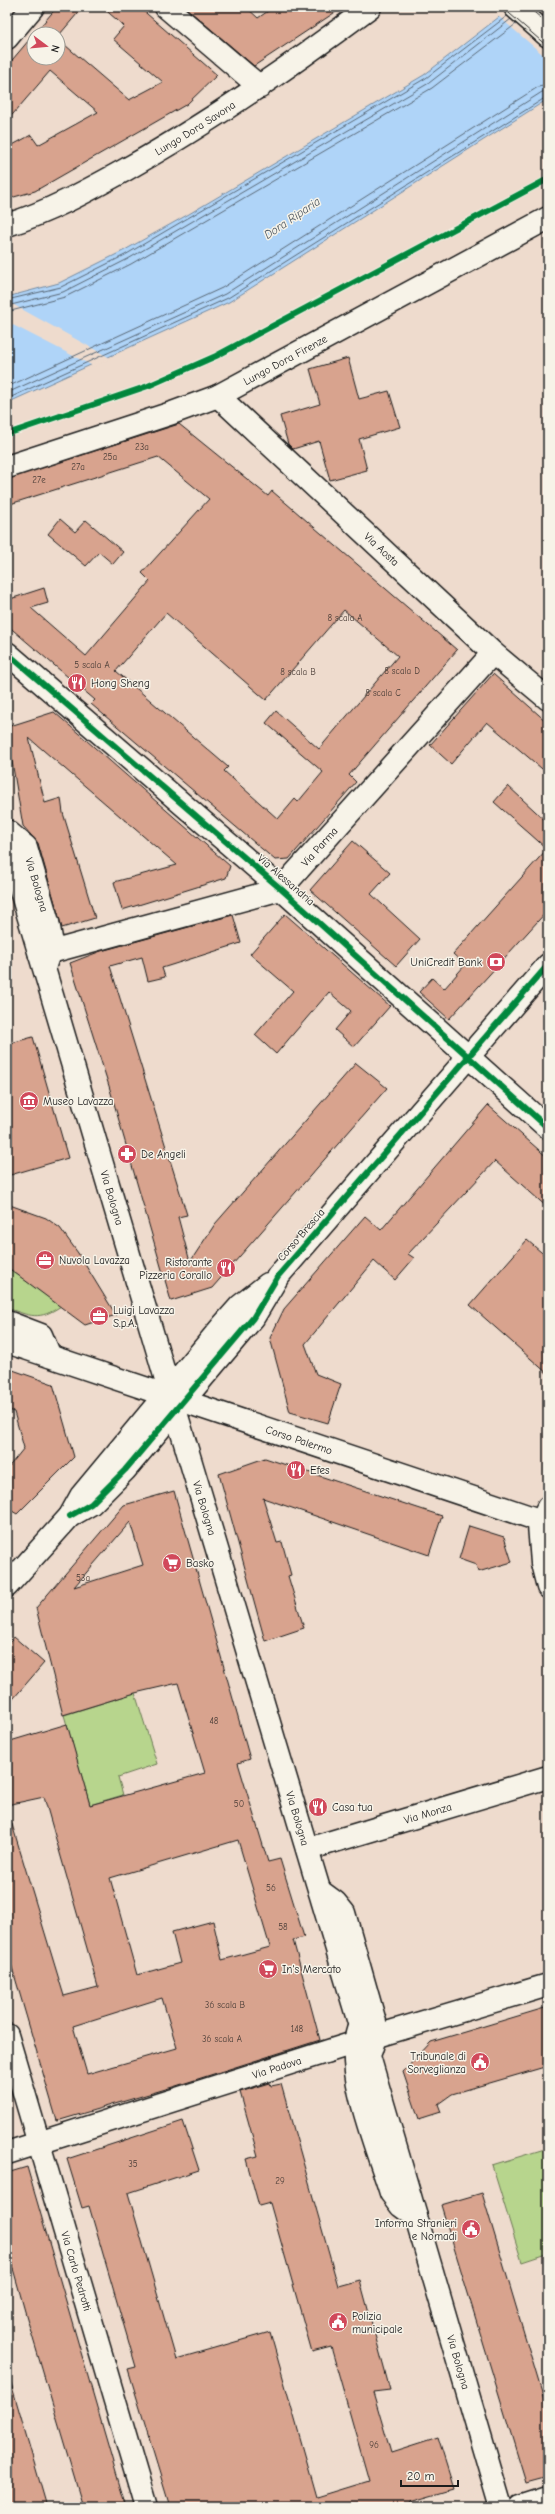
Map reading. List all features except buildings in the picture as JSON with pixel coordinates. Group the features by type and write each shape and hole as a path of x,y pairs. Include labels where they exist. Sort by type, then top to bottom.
{"street":[{"path":"7,38 34,7"},
{"path":"166,7 260,87"},
{"name":"Lungo Dora Savona","path":"7,225 40,215 100,184 162,149 260,87 370,7"},
{"path":"515,7 548,36"},
{"name":"Lungo Dora Firenze","path":"7,467 172,413 218,396 548,218"},
{"name":"Via Aosta","path":"218,396 493,653 548,699"},
{"name":"Via Alessandria","path":"7,653 281,888 548,1128"},
{"name":"Via Parma","path":"281,888 493,653"},
{"name":"Via Bologna","path":"7,830 26,847 52,937 44,959"},
{"name":"Via Bologna","path":"7,844 44,959 91,1125 320,1891 369,2038 416,2217 501,2507"},
{"path":"44,959 281,888"},
{"name":"Corso Brescia","path":"7,1586 70,1516 91,1504 118,1477 173,1398 253,1318 278,1276 548,965"},
{"path":"7,1322 41,1335 50,1356"},
{"name":"Corso Palermo","path":"7,1342 173,1398 546,1517"},
{"path":"546,1517 542,1563 548,1586"},
{"name":"Via Monza","path":"308,1849 548,1778"},
{"name":"Via Padova","path":"7,2153 369,2038 548,1985"},
{"name":"Via Carlo Pedrotti","path":"7,2035 146,2507"},
{"path":"520,2507 548,2498"}],"green space":[{"path":"7,1267 61,1306 47,1314 34,1316 7,1308"},
{"path":"135,1693 157,1764 118,1777 123,1795 90,1805 64,1715"},
{"path":"548,2148 548,2258 546,2254 522,2262 492,2165"}],"water":[{"name":"Dora Riparia","path":"512,7 548,7 548,99 229,302 7,403 7,297 59,283 123,251 189,214 424,75"}],"pier":[{"path":"509,7 543,7 548,11 548,59 498,16"},
{"path":"7,301 110,358 93,366 7,322"}],"tram line":[{"path":"502,7 548,47"},
{"path":"528,7 548,24"}],"cycle path":[{"path":"7,434 148,386 216,356 548,179"},
{"path":"7,653 281,889 548,1128"},
{"path":"70,1516 91,1504 125,1470 253,1318 278,1276 548,965"}],"place":[{"name":"Hong Sheng","path":"77,683"},
{"name":"UniCredit Bank","path":"496,962"},
{"name":"Museo Lavazza","path":"29,1101"},
{"name":"De Angeli","path":"127,1154"},
{"name":"Nuvola Lavazza","path":"45,1260"},
{"name":"Ristorante Pizzeria Corallo","path":"226,1268"},
{"name":"Luigi Lavazza S.p.A.","path":"99,1316"},
{"name":"Efes","path":"296,1470"},
{"name":"Basko","path":"172,1563"},
{"name":"Casa tua","path":"318,1807"},
{"name":"In's Mercato","path":"268,1969"},
{"name":"Tribunale di Sorveglianza","path":"480,2062"},
{"name":"Informa Stranieri e Nomadi","path":"471,2229"},
{"name":"Polizia municipale","path":"338,2322"}]}
